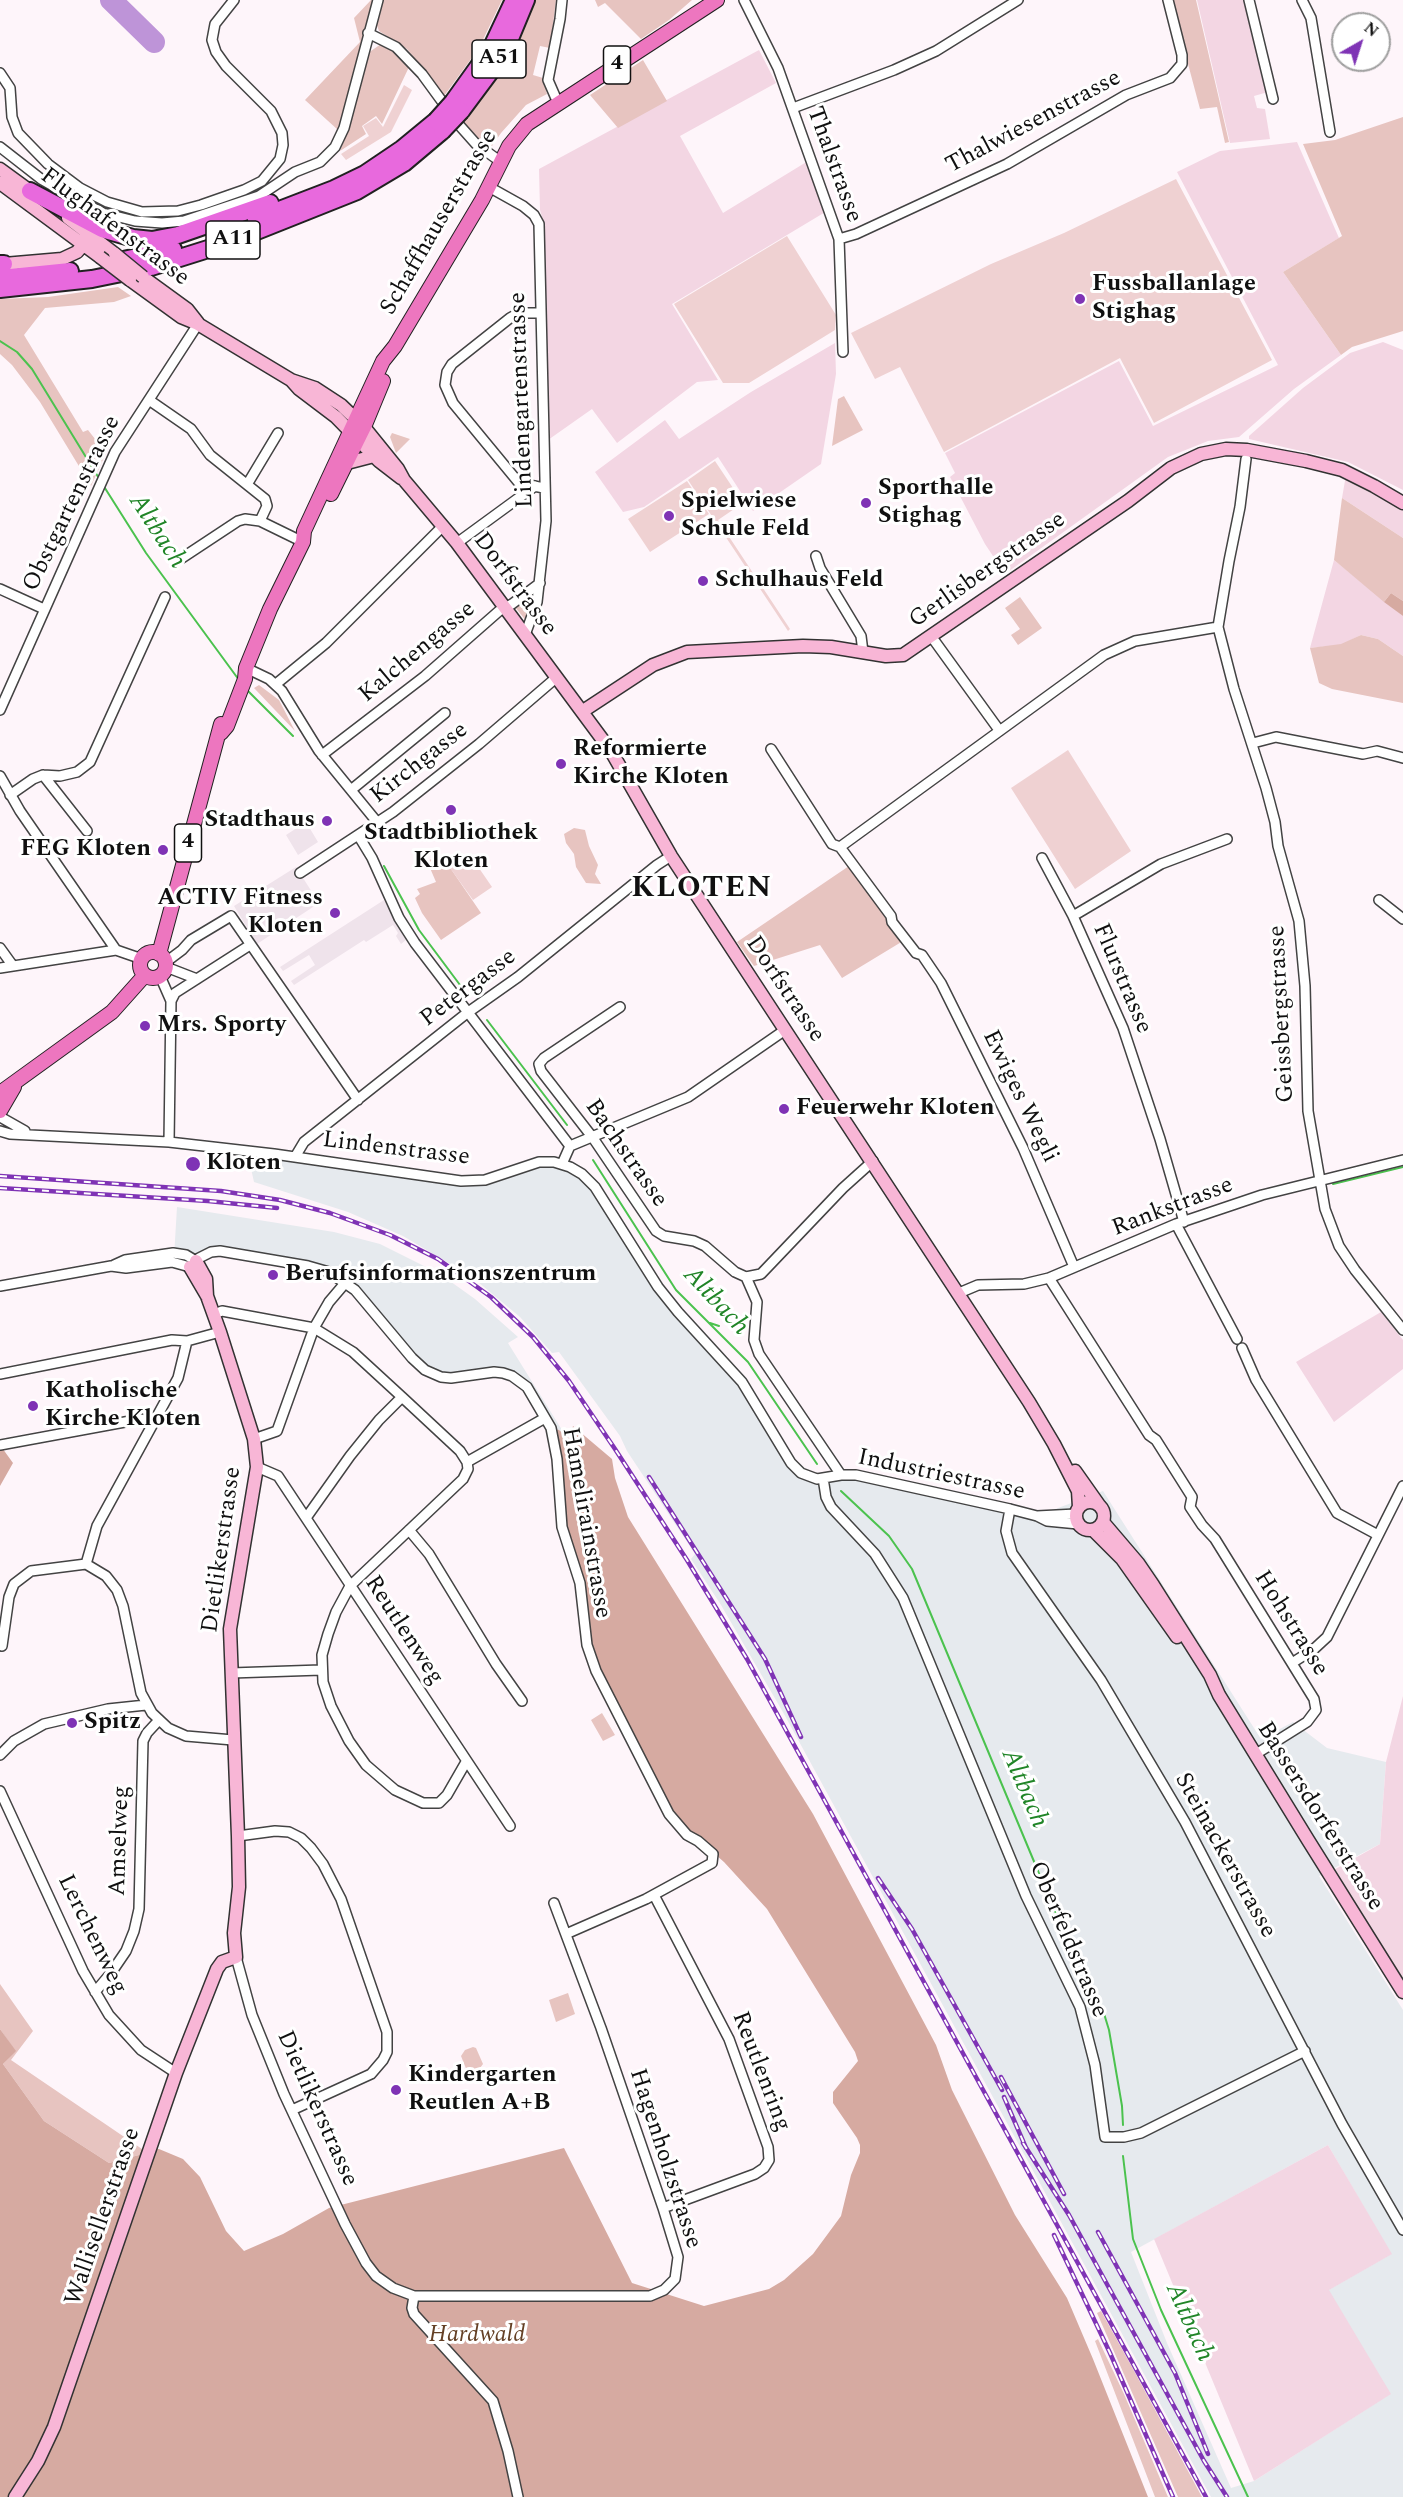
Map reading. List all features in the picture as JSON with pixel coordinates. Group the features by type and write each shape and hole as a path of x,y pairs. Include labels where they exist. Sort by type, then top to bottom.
{"highway":[{"name":"A51","path":"457,107 491,49 513,0"},
{"name":"A51","path":"439,126 496,64 509,41 526,0"},
{"name":"A11","path":"1,269 88,268 175,248 334,189 365,174 439,126"},
{"name":"A11","path":"0,289 92,279 151,267 213,248 357,191 404,163 439,126"},
{"path":"30,191 70,214 108,231 133,238 159,240 190,232 280,200 365,174"}],"main road":[{"name":"4","path":"558,103 717,0"},
{"name":"Schaffhauserstrasse","path":"303,542 310,536 347,463 383,361 395,346 489,187 509,146 527,124 558,103"},
{"name":"Flughafenstrasse","path":"0,169 30,191 87,240 100,257 130,280 181,317 198,324 291,380 358,429"},
{"name":"Flughafenstrasse","path":"0,183 87,240 115,254 187,309 198,324"},
{"path":"1,269 62,259 77,252 87,240"},
{"name":"Schaffhauserstrasse","path":"163,965 196,812 221,724 270,609 303,542 304,531 358,429"},
{"name":"Dorfstrasse","path":"358,429 374,456 404,480 457,543 611,751 671,856 959,1293 1054,1444 1099,1505"},
{"name":"Dorfstrasse","path":"358,429 398,469 404,480"},
{"name":"Gerlisbergstrasse","path":"583,711 653,665 687,652 794,646 831,647 886,656 903,655 1074,535 1128,501 1171,468 1201,454 1226,449 1247,450 1306,461 1342,470 1403,503"},
{"path":"347,463 374,456"},
{"path":"151,953 163,965 153,978 146,975 141,966 142,959 151,953"},
{"path":"0,1093 112,1012 146,975"},
{"path":"0,1119 16,1082"},
{"name":"Dietlikerstrasse","path":"193,1264 214,1314 254,1439 257,1467 230,1624 239,1887 234,1933 236,1957"},
{"name":"Dorfstrasse","path":"1054,1444 1078,1491 1078,1515"},
{"path":"1089,1502 1099,1505 1103,1511 1098,1526 1085,1529 1078,1515 1089,1502"},
{"name":"Bassersdorferstrasse","path":"1098,1526 1203,1677 1219,1695 1403,1992"},
{"name":"Wallisellerstrasse","path":"15,2497 38,2461 54,2427 176,2073 217,1969 222,1962 236,1957"}],"street":[{"path":"0,73 10,88 12,117 18,133 48,164 80,188 107,202 142,212 178,211 201,205 244,190 262,180 280,159 283,145 282,133 271,111 226,66 216,52 212,40 215,24 234,0"},
{"path":"0,147 41,179 117,218 162,223 196,218 259,196 295,172 329,156 341,138 378,0"},
{"path":"558,103 548,80 562,0"},
{"name":"Thalstrasse","path":"744,0 778,68 839,239 843,352"},
{"path":"793,108 894,70 936,51 1018,0"},
{"name":"Thalwiesenstrasse","path":"839,239 856,234 1007,164 1126,95 1170,78 1182,64 1182,55 1168,0"},
{"path":"1249,0 1273,99"},
{"path":"1302,0 1311,18 1330,132"},
{"path":"368,33 396,47 422,74 476,144 501,162"},
{"name":"Lindengartenstrasse","path":"489,187 534,215 539,225 540,487 545,530 537,602 525,635"},
{"path":"539,314 519,313 510,318 458,359 449,368 445,378 446,390 453,403 519,483 540,487"},
{"name":"Obstgartenstrasse","path":"0,710 123,437 198,324"},
{"path":"149,400 191,429 210,455 266,499 267,506 260,521"},
{"path":"248,483 278,433"},
{"path":"840,847 1108,652 1135,641 1218,627 1228,561 1240,507 1246,459"},
{"path":"457,543 540,487"},
{"path":"182,558 238,521 252,519 303,542"},
{"path":"276,684 326,643 443,526"},
{"path":"816,556 820,568 861,636 863,652"},
{"name":"Kalchengasse","path":"322,755 424,676 506,607 540,583"},
{"path":"0,590 44,609"},
{"path":"10,795 33,779 43,775 60,776 77,772 90,762 165,597"},
{"name":"Geissbergstrasse","path":"1218,627 1234,689 1253,742 1299,921 1302,944 1308,1111 1325,1209 1339,1246 1354,1270 1403,1330"},
{"path":"931,636 999,730"},
{"name":"Kirchgasse","path":"300,873 393,812 480,744 557,677"},
{"path":"242,678 276,684 288,698 322,755 377,822"},
{"path":"351,790 445,713"},
{"path":"1253,742 1276,737 1363,754 1377,751 1403,758"},
{"name":"Ewiges Wegli","path":"771,749 832,844 840,847 916,953 922,955 941,983 1047,1200 1074,1267"},
{"path":"43,775 87,831"},
{"path":"0,776 10,795 116,950"},
{"path":"358,835 372,858 399,918 467,1013 570,1146"},
{"name":"Flurstrasse","path":"1227,839 1161,864 1073,915 1123,1028 1160,1138 1180,1223 1256,1380 1337,1513 1378,1535"},
{"name":"Petergasse","path":"295,1157 304,1142 671,856"},
{"path":"1042,858 1073,915"},
{"path":"1379,900 1403,919"},
{"path":"163,965 182,950 190,940 231,916 358,1100"},
{"path":"171,1001 175,993 250,945"},
{"path":"0,948 13,966"},
{"path":"0,968 116,950 142,959"},
{"path":"163,965 197,979"},
{"path":"163,965 171,1001 169,1142"},
{"name":"Bachstrasse","path":"620,1007 544,1058 539,1064 541,1071 593,1138 656,1231 664,1236 694,1241 705,1246 735,1272 746,1277"},
{"path":"562,1164 570,1146 688,1097 785,1030"},
{"name":"Lindenstrasse","path":"0,1119 30,1133 169,1142 469,1182 494,1177 532,1163 562,1164"},
{"name":"Rankstrasse","path":"959,1293 978,1285 1024,1284 1049,1278 1180,1223 1262,1195 1403,1160"},
{"path":"841,1475 759,1354 754,1340 757,1302 746,1277 761,1274 843,1188 873,1161"},
{"name":"Industriestrasse","path":"562,1164 582,1174 595,1187 666,1299 749,1392 791,1463 807,1476 823,1478 856,1475 1037,1516 1078,1515"},
{"name":"Hamelirainstrasse","path":"193,1264 205,1254 220,1251 319,1269 346,1282 425,1370 441,1377 451,1378 494,1372 512,1376 527,1387 551,1428 557,1459 562,1527 580,1583 587,1645 596,1671 669,1814 687,1835 698,1840 713,1854 712,1863 654,1895 566,1934"},
{"path":"0,1286 111,1266 126,1268 172,1262 193,1264"},
{"name":"Hohstrasse","path":"1049,1278 1143,1426 1156,1440 1192,1497 1190,1507 1215,1539 1314,1699 1316,1706 1314,1715 1307,1722 1256,1754"},
{"path":"254,1439 277,1431 314,1328 329,1302 346,1282"},
{"path":"214,1314 222,1311 314,1328 353,1352 460,1451 467,1462 468,1469 463,1479 350,1587 336,1612 328,1634 321,1670 331,1706 349,1741 366,1765 394,1790 423,1803 439,1803 447,1795 466,1762"},
{"path":"0,1374 172,1340 187,1341 220,1332"},
{"path":"86,1564 97,1526 178,1378 187,1341"},
{"path":"306,1518 350,1456 379,1420 402,1397"},
{"path":"467,1462 545,1418"},
{"path":"0,1445 141,1419 153,1422"},
{"name":"Reutlenweg","path":"257,1467 278,1476 510,1826"},
{"name":"Oberfeldstrasse","path":"823,1478 827,1500 831,1507 875,1554 903,1598 1026,1896 1080,2007 1095,2065 1105,2137 1124,2137 1141,2133 1305,2051"},
{"path":"1292,1663 1314,1649 1327,1637 1403,1486"},
{"name":"Steinackerstrasse","path":"1010,1509 1006,1531 1012,1553 1101,1680 1174,1802 1360,2156 1403,2230"},
{"path":"409,1530 429,1554 496,1664 522,1701"},
{"path":"2,1646 9,1597 14,1584 32,1571 86,1564 106,1576 117,1590 123,1606 141,1692 146,1705 159,1720 186,1736 205,1740 233,1740"},
{"path":"231,1673 321,1670"},
{"path":"0,1755 14,1741 44,1724 108,1709 146,1705"},
{"name":"Amselweg","path":"95,1992 126,1951 134,1931 139,1909 143,1741 159,1720"},
{"name":"Lerchenweg","path":"0,1791 95,1992 111,2018 141,2050 176,2073"},
{"path":"238,1836 282,1831 301,1838 311,1848 323,1864 341,1899 387,2032 387,2052 378,2068 371,2074 292,2110"},
{"name":"Reutlenring","path":"654,1895 729,2039 768,2146 769,2160 764,2168 755,2174 663,2208"},
{"name":"Hagenholzstrasse","path":"414,2296 650,2296 670,2285 675,2279 678,2257 663,2208 554,1903"},
{"name":"Dietlikerstrasse","path":"236,1957 252,2015 292,2110 366,2263 376,2276 393,2288 414,2296"},
{"path":"414,2296 412,2307 414,2314 493,2401 508,2451 518,2497"}],"shaded area":[{"path":"373,0 338,130 305,100 360,42 354,18"},
{"path":"382,0 502,0 479,48 444,96 407,49 379,31 376,23"},
{"path":"533,0 556,0 550,48 540,46 533,75 543,78 547,94 526,105 492,146 483,145 462,121"},
{"path":"595,0 692,0 669,20 641,39 605,3 598,7"},
{"path":"1171,0 1196,0 1229,142 1225,143 1217,107 1200,109"},
{"path":"1197,0 1246,0 1268,92 1254,96 1257,108 1265,109 1270,139 1230,143"},
{"path":"381,44 393,50 409,67 382,124 376,116 362,126 366,134 340,151 368,53"},
{"path":"759,50 776,83 680,136 723,213 808,161 827,211 672,304 718,380 697,382 617,443 592,409 548,440 543,220 540,210 539,169"},
{"path":"643,60 667,101 618,128 590,95"},
{"path":"404,85 412,90 391,132 346,160 341,154 369,136 363,126 376,118 383,127"},
{"path":"1403,117 1403,331 1352,347 1341,355 1283,272 1342,236 1303,144 1335,140"},
{"path":"1297,142 1339,238 1283,272 1341,355 1294,389 1239,437 1208,441 1168,457 1005,574 985,544 950,477 955,473 945,453 1119,361 1153,426 1278,365 1177,172 1220,151"},
{"name":"Fussballanlage Stighag","path":"1176,179 1272,360 1154,423 1120,358 944,452 900,367 875,379 851,333 991,264 1064,233"},
{"path":"787,236 836,315 835,330 749,383 723,383 674,304"},
{"path":"118,287 131,296 114,302 45,308 24,335 83,432 88,430 106,453 91,486 40,402 12,365 0,354 0,299 48,297"},
{"path":"1383,342 1403,350 1403,490 1348,462 1249,439 1249,436 1303,388 1350,353"},
{"path":"835,343 836,374 821,464 753,511 718,457 644,507 623,512 595,472 665,420 679,439 751,392"},
{"path":"844,396 863,430 832,446 838,399"},
{"path":"392,433 410,439 396,453 390,437"},
{"path":"715,461 743,503 718,520 790,629 788,631 688,480"},
{"path":"1346,475 1403,506 1403,538 1342,498"},
{"name":"Spielwiese Schule Feld","path":"687,481 709,514 650,552 628,519"},
{"path":"1342,498 1403,538 1403,601 1391,593 1384,602 1334,560"},
{"path":"1334,560 1403,616 1403,656 1378,639 1361,635 1341,645 1310,648"},
{"path":"536,593 527,622 515,607"},
{"path":"1020,597 1042,628 1018,645 1011,635 1020,629 1005,608"},
{"path":"1361,635 1378,639 1403,656 1403,703 1332,689 1319,683 1310,648 1341,644"},
{"path":"259,685 279,700 295,731 254,688"},
{"path":"1068,750 1131,851 1075,889 1011,788"},
{"path":"306,822 318,842 298,855 286,835"},
{"path":"574,828 585,830 589,846 598,865 595,874 601,884 586,883 576,867 574,854 566,843 564,834"},
{"path":"446,853 455,865 451,869 481,913 441,940 422,913 415,898 420,894 417,889 436,882 427,861"},
{"path":"470,855 492,887 473,900 450,868"},
{"path":"849,866 903,941 842,978 820,945 754,966 737,942"},
{"path":"296,867 319,903 257,944 234,906"},
{"path":"384,900 406,940 401,944 393,925 366,942 364,940 294,985 291,981 315,965 309,955 283,971 280,967"},
{"path":"248,1155 461,1181 544,1162 587,1177 658,1286 734,1373 778,1443 807,1476 841,1475 1037,1516 1103,1491 1261,1739 1293,1722 1327,1748 1386,1762 1380,1844 1319,1876 1403,2010 1403,2497 1211,2497 784,1714 721,1605 691,1559 695,1554 627,1451 620,1436 559,1352 552,1353 520,1317 472,1277 403,1236 348,1212 254,1182","holes":["1328,2145 1391,2254 1328,2290 1390,2394 1254,2481 1231,2488 1167,2343 1131,2252"]},
{"path":"177,1207 334,1232 380,1244 440,1274 475,1299 518,1337 508,1343 570,1440 559,1430 551,1428 532,1395 512,1376 434,1375 338,1277 220,1251 190,1267 174,1257"},
{"path":"1381,1312 1403,1340 1403,1369 1334,1422 1296,1362"},
{"path":"1403,1696 1403,1982 1332,1871 1380,1844 1386,1762"},
{"path":"602,1713 615,1735 603,1741 591,1720"},
{"path":"0,1984 33,2031 11,2060 142,2149 139,2155 109,2163 44,2121 3,2064 15,2051 0,2029"},
{"path":"568,1993 575,2014 556,2022 549,2000"},
{"path":"476,2048 483,2064 474,2076 469,2076 461,2056 465,2050"},
{"path":"1328,2145 1392,2254 1329,2290 1391,2394 1254,2481 1154,2239"},
{"path":"1101,2311 1202,2497 1178,2497 1097,2313"},
{"path":"1098,2339 1168,2497 1155,2497 1095,2341"}],"green space":[{"path":"1391,593 1403,601 1403,616 1384,602"},
{"name":"Hardwald","path":"573,1426 612,1459 615,1478 628,1517 813,1814 936,2045 952,2090 1015,2215 1067,2298 1148,2497 0,2497 0,2029 16,2051 3,2064 44,2121 109,2163 139,2155 142,2149 159,2149 183,2159 200,2177 226,2231 244,2251 283,2234 329,2208 564,2148 632,2283 704,2306 769,2289 784,2280 813,2254 841,2216 851,2175 860,2153 860,2145 833,2103 833,2092 858,2061 855,2052 767,1909 724,1862 669,1814 596,1671 580,1583 566,1545 551,1428 559,1430 570,1439"},
{"path":"0,1445 13,1463 0,1486"}],"waterway":[{"name":"Altbach","path":"0,341 17,352 32,369 100,480"},
{"name":"Altbach","path":"103,485 146,553 239,680"},
{"name":"Altbach","path":"246,689 293,736"},
{"name":"Altbach","path":"384,866 419,930 466,993"},
{"name":"Altbach","path":"487,1020 567,1125"},
{"name":"Altbach","path":"593,1160 676,1290 748,1362 817,1464"},
{"path":"1333,1184 1403,1167"},
{"name":"Altbach","path":"710,1323 719,1326"},
{"name":"Altbach","path":"841,1491 889,1536 912,1569 1053,1907 1102,2007 1109,2030 1123,2125"},
{"name":"Altbach","path":"1123,2156 1133,2239 1161,2310 1248,2497"}],"taxiway":[{"path":"111,0 154,42"}],"railway":[{"path":"0,1176 221,1191 280,1200 330,1213 390,1235 438,1259 491,1297 533,1337 569,1381 615,1449 687,1560 747,1659 1206,2497"},
{"path":"0,1188 208,1201 277,1208"},
{"path":"649,1477 765,1659 801,1737"},
{"path":"878,1878 912,1929 1002,2090"},
{"path":"1001,2077 1064,2194"},
{"path":"1004,2097 1026,2148"},
{"path":"1023,2143 1069,2215 1204,2461 1227,2497"},
{"path":"1098,2232 1175,2373 1208,2454"},
{"path":"1054,2235 1110,2353 1173,2497"}],"place":[{"name":"Fussballanlage Stighag","path":"1080,299"},
{"name":"Sporthalle Stighag","path":"866,503"},
{"name":"Spielwiese Schule Feld","path":"669,516"},
{"name":"Schulhaus Feld","path":"703,581"},
{"name":"Reformierte Kirche Kloten","path":"561,764"},
{"name":"Stadtbibliothek Kloten","path":"451,810"},
{"name":"Stadthaus","path":"327,821"},
{"name":"FEG Kloten","path":"163,850"},
{"name":"ACTIV Fitness Kloten","path":"335,913"},
{"name":"Mrs. Sporty","path":"145,1026"},
{"name":"Feuerwehr Kloten","path":"784,1109"},
{"name":"Kloten","path":"193,1164"},
{"name":"Berufsinformationszentrum","path":"273,1275"},
{"name":"Katholische Kirche Kloten","path":"33,1406"},
{"name":"Spitz","path":"72,1723"},
{"name":"Kindergarten Reutlen A+B","path":"396,2090"}],"district":[{"name":"KLOTEN","path":"702,890"}]}
